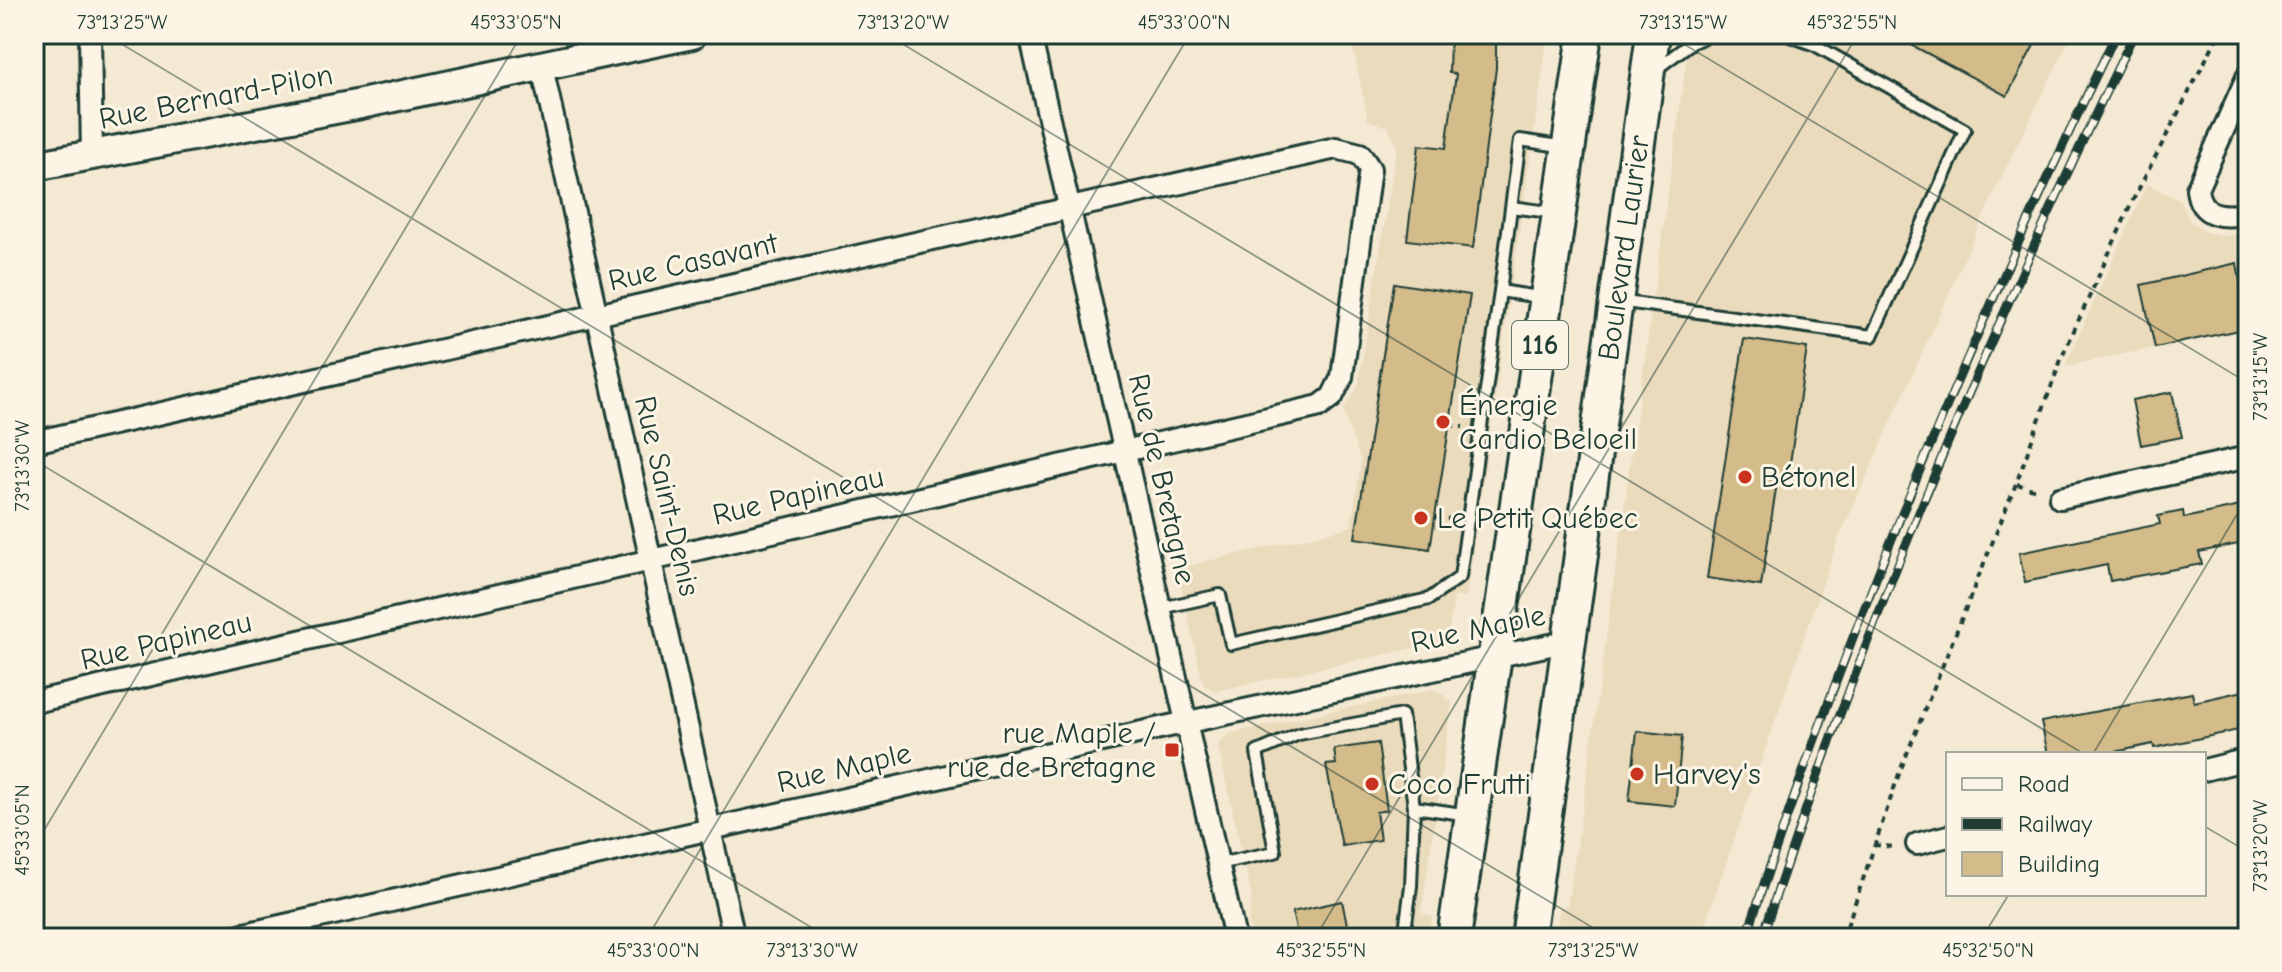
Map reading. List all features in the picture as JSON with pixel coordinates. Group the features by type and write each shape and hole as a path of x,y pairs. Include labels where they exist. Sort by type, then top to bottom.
{"main road":[{"name":"Rue Bernard-Pilon","path":"34,166 542,67 692,34"},
{"name":"116","path":"1454,938 1585,34"},
{"name":"Boulevard Laurier","path":"1528,938 1653,34"}],"street":[{"path":"90,34 92,155"},
{"name":"Rue de Bretagne","path":"1030,34 1235,938"},
{"name":"Rue Saint-Denis","path":"542,67 734,938"},
{"path":"2248,75 2197,183 2197,195 2203,206 2218,216 2248,213"},
{"name":"Rue Casavant","path":"34,442 1336,148 1354,150 1364,158"},
{"name":"Rue Papineau","path":"34,702 1309,410 1332,397 1342,377 1370,189 1371,175 1364,158"},
{"path":"2060,498 2248,457"},
{"name":"Rue Maple","path":"227,938 1187,722 1569,641"},
{"path":"2206,770 2248,759"},
{"path":"1917,844 1946,837"}],"lane":[{"path":"1648,75 1691,43 1712,34"},
{"path":"1618,301 1872,336 1965,130 1815,45 1785,34"},
{"path":"1161,608 1220,595 1231,644 1429,599 1460,577 1520,140 1568,147"},
{"path":"1511,207 1559,214"},
{"path":"1500,291 1547,298"},
{"path":"1218,864 1275,852 1257,752 1299,734 1402,715 1414,807 1411,886 1404,938 1410,938"},
{"path":"1414,807 1471,815"}],"path":[{"path":"1843,938 1905,758 2016,484 2062,357 2133,200 2219,34"}],"shaded area":[{"path":"1350,34 1548,34 1466,597 1454,597 1447,641 1215,691 1203,684 1181,586 1183,567 1351,527 1361,461 1343,411 1358,386 1397,147 1388,127 1368,120"},
{"path":"1690,34 2072,34 1999,182 1838,540 1700,938 1556,938 1560,907 1567,906 1577,846"},
{"path":"2147,184 2179,200 2191,222 2205,232 2225,236 2237,234 2248,288 2248,329 2065,366"},
{"path":"1435,689 1452,702 1421,914 1432,916 1429,938 1252,938 1248,922 1252,899 1218,746 1222,740 1231,733"}],"building":[{"path":"1891,34 2040,34 2007,96"},
{"path":"1450,38 1496,39 1496,68 1473,248 1407,240 1419,145 1446,148 1456,74 1449,73"},
{"path":"2237,263 2248,328 2155,348 2141,285"},
{"path":"1394,283 1470,295 1430,549 1355,538"},
{"path":"1744,339 1807,348 1788,477 1778,476 1761,586 1707,578"},
{"path":"2172,392 2182,437 2141,445 2132,400"},
{"path":"2245,505 2248,542 2199,552 2202,564 2110,581 2107,565 2025,582 2019,553 2160,524 2158,516 2183,511 2184,518"},
{"path":"2248,690 2248,728 2154,748 2153,744 2115,752 2048,752 2041,722 2192,693 2194,702"},
{"path":"1637,731 1682,736 1675,806 1629,801"},
{"path":"1378,743 1387,810 1376,812 1380,840 1342,846 1326,765 1336,764 1334,749"},
{"path":"1342,901 1350,938 1298,938 1292,912"}],"railway":[{"path":"1746,938 1826,707 1916,480 2012,256 2116,34"},
{"path":"1762,938 1843,707 1932,480 2030,255 2134,34"}],"place":[{"name":"Énergie Cardio Beloeil","path":"1443,422"},
{"name":"Bétonel","path":"1745,477"},
{"name":"Le Petit Québec","path":"1421,518"},
{"name":"rue Maple / rue de Bretagne","path":"1172,750"},
{"name":"Harvey's","path":"1637,774"},
{"name":"Coco Frutti","path":"1372,784"}]}
